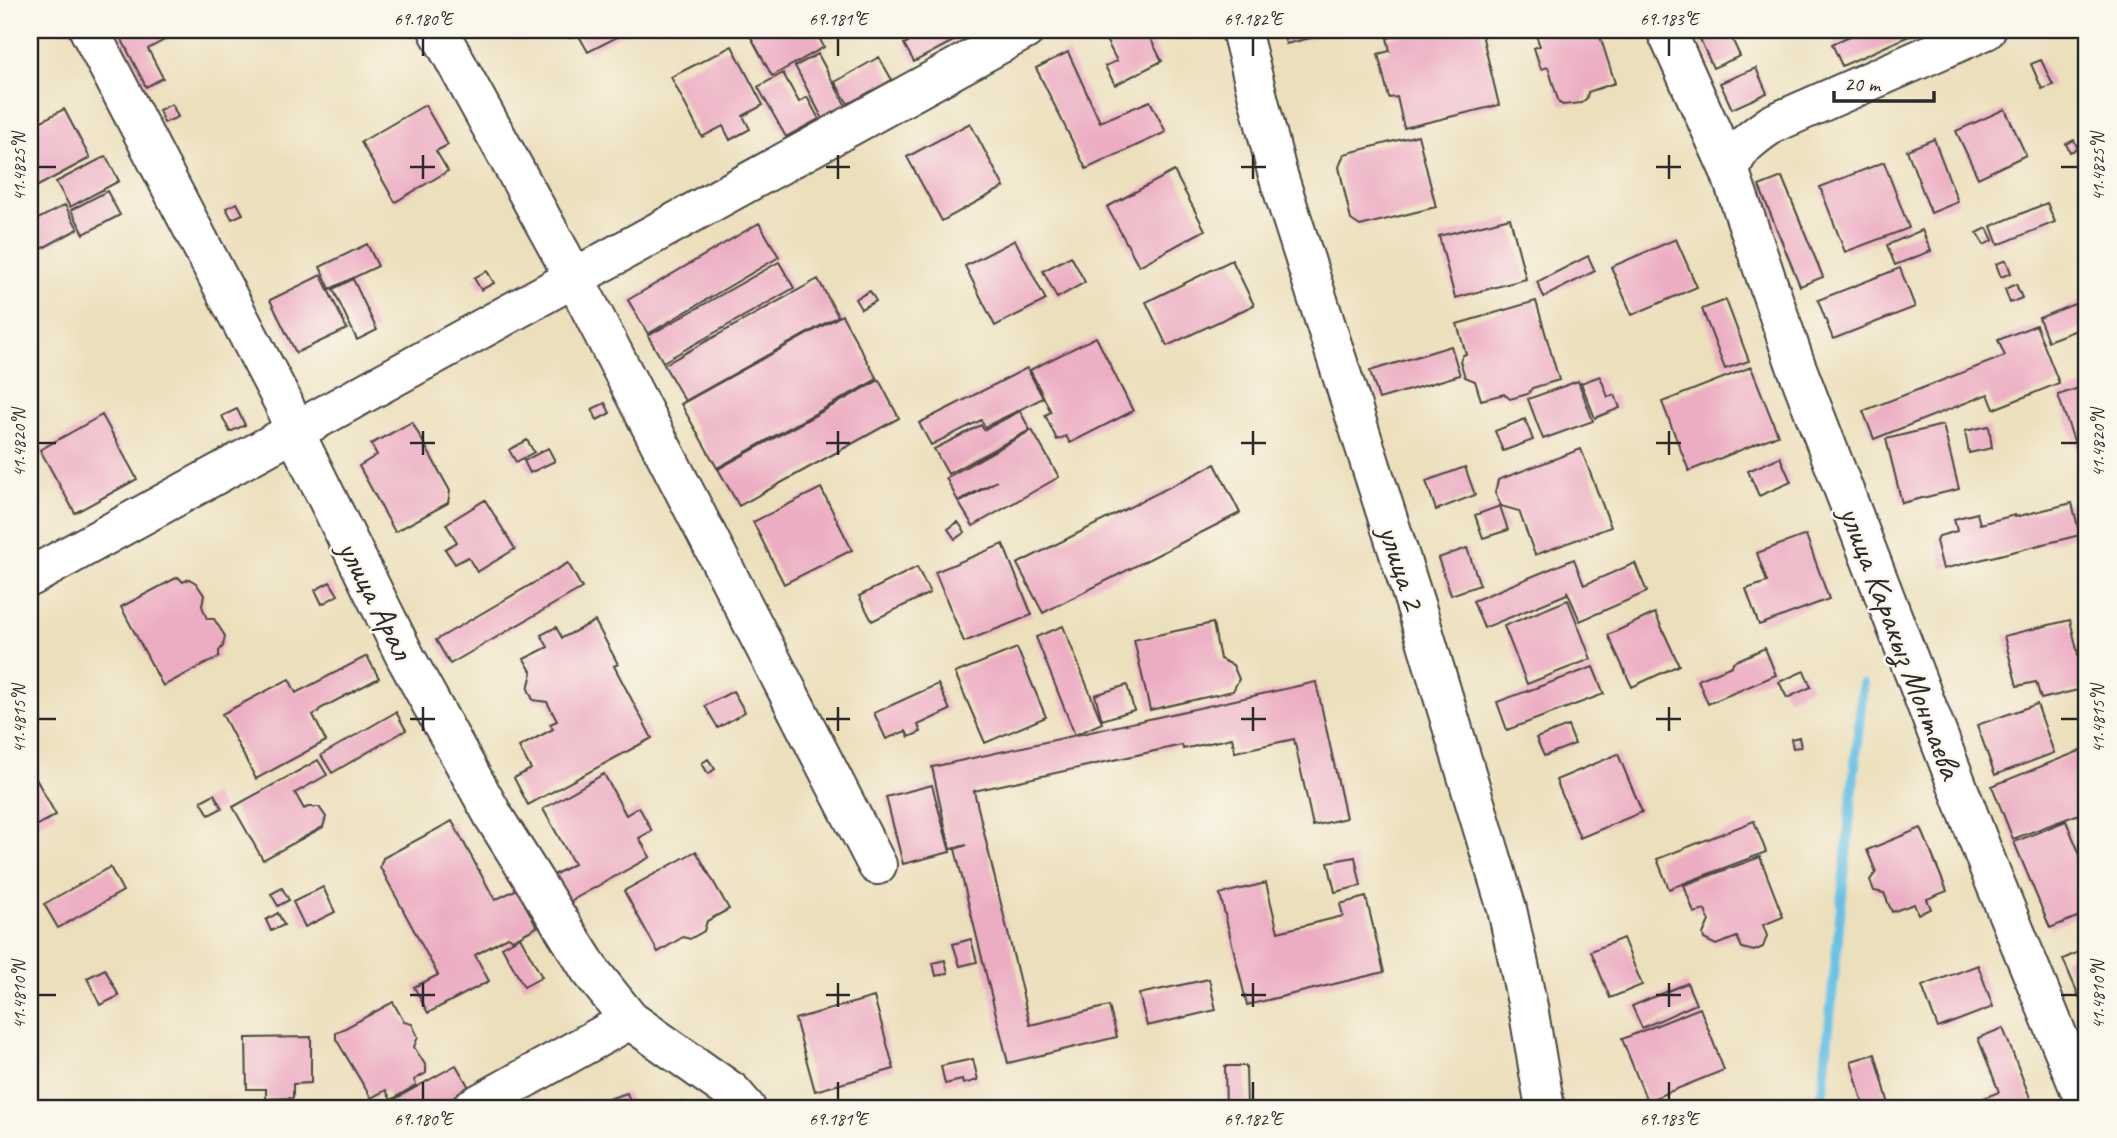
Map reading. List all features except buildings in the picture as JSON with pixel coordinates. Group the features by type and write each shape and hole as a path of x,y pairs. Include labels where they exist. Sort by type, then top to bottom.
{"street":[{"name":"улица Арал","path":"89,30 283,402 294,431 406,658 494,817 590,970 630,1020 732,1092 746,1108"},
{"path":"438,30 574,277 877,865"},
{"path":"30,577 1025,30"},
{"name":"улица 2","path":"1241,30 1277,172 1413,597 1507,909 1528,1007 1545,1108"},
{"name":"улица Каракыз Монтаева","path":"1666,30 1730,172 1800,376 1989,868 2087,1107"},
{"path":"1730,172 1733,158 1747,142 1772,124 1986,30"},
{"path":"471,1108 630,1020"}],"waterway":[{"path":"1821,1108 1863,684"}]}
